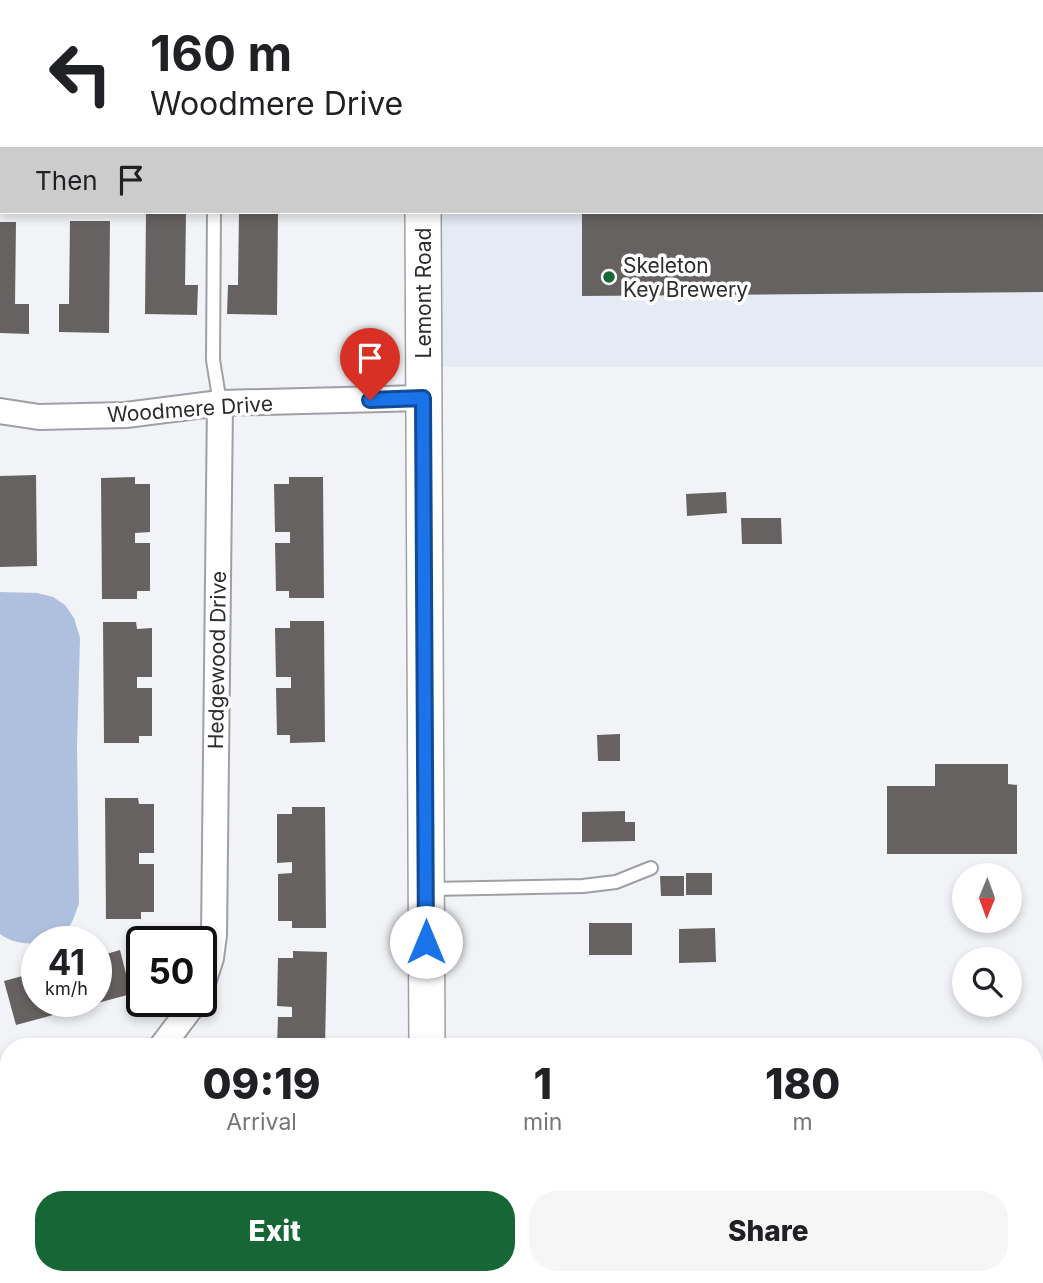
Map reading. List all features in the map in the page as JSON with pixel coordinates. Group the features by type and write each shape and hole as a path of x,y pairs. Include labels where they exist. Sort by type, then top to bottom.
{"main road":[{"name":"Lemont Road","path":"423,214 427,1038"}],"street":[{"name":"Woodmere Drive","path":"0,411 39,417 126,415 220,402 423,398"},
{"name":"Hedgewood Drive","path":"213,926 220,402"},
{"path":"168,1038 184,1017"}],"lane":[{"path":"214,214 213,360 220,402"},
{"path":"426,890 583,886 616,882 651,869"}],"shaded area":[{"path":"423,214 1042,214 1043,367 423,367"}],"water":[{"path":"0,592 37,593 53,597 65,605 74,618 80,638 77,745 79,904 68,926 21,926 21,942 0,934"}],"building":[{"path":"146,214 186,214 185,285 198,285 197,315 145,314"},
{"path":"239,214 278,214 277,315 227,314 228,285 238,285"},
{"path":"582,214 1043,214 1043,292 582,296"},
{"path":"70,221 110,221 109,333 59,332 59,304 69,304"},
{"path":"0,222 16,222 15,304 29,304 29,334 0,333"},
{"path":"36,475 37,566 0,567 0,476"},
{"path":"135,477 135,484 150,484 150,532 135,533 135,543 150,543 150,591 137,591 137,599 102,599 101,478"},
{"path":"289,477 323,477 324,598 289,598 289,591 276,591 275,543 290,543 290,532 275,532 274,484 289,484"},
{"path":"726,492 727,513 687,516 686,494"},
{"path":"741,518 781,518 782,544 742,544"},
{"path":"290,621 324,621 325,742 290,743 290,735 277,735 276,688 291,688 291,677 276,677 275,628 290,628"},
{"path":"103,622 136,622 137,629 152,628 152,677 137,677 137,688 152,688 152,736 139,736 139,743 104,743"},
{"path":"620,734 620,761 598,761 597,735"},
{"path":"935,764 1008,764 1008,784 1017,785 1017,854 887,854 887,786 935,786"},
{"path":"105,798 138,798 139,804 154,804 154,853 139,853 139,864 154,864 154,912 141,912 141,919 106,919"},
{"path":"292,807 325,807 326,928 292,928 292,921 278,921 278,874 292,873 292,862 277,863 277,814 292,814"},
{"path":"625,811 625,822 635,822 635,841 582,842 582,812"},
{"path":"686,873 712,873 712,895 686,895"},
{"path":"660,876 684,876 684,896 661,896"},
{"path":"589,923 632,923 632,955 589,955"},
{"path":"715,928 716,962 679,963 679,929"},
{"path":"120,950 126,974 126,995 112,999 112,952"},
{"path":"293,951 327,952 325,1038 277,1038 278,1017 292,1017 292,1007 277,1006 278,958 293,958"},
{"path":"21,976 21,1017 46,1017 16,1025 4,981"}],"place":[{"name":"Skeleton Key Brewery","path":"609,277"}],"route":[{"path":"370,400 423,398 426,942"}]}
